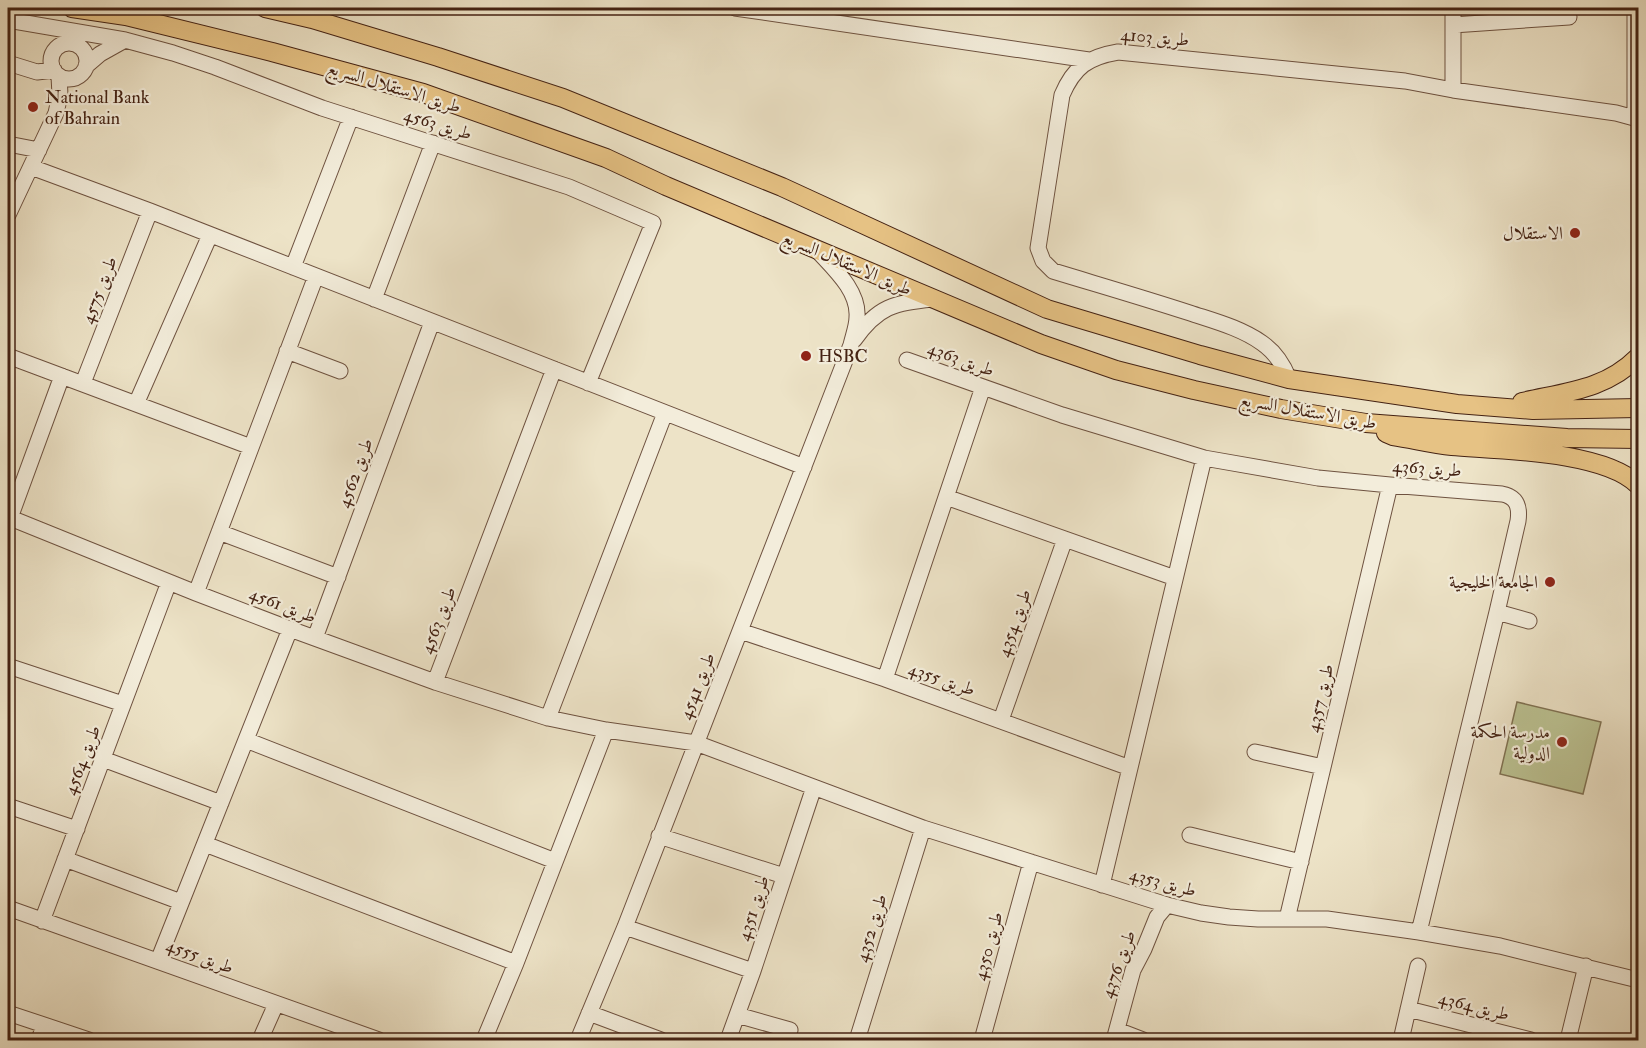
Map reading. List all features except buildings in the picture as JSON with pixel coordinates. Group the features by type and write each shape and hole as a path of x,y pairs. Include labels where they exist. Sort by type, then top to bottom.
{"main road":[{"name":"طريق الاستقلال السريع","path":"72,8 126,16 423,93 606,158 666,186 1041,344 1116,370 1281,409 1366,423 1567,438 1638,439"},
{"name":"طريق الاستقلال السريع","path":"265,8 312,19 428,54 563,98 782,188 1047,309 1200,355 1289,379 1399,396 1499,408 1566,411 1638,408"},
{"path":"1499,408 1587,388 1617,375 1638,357"},
{"path":"1366,423 1393,436 1404,438 1586,460 1617,471 1638,485"}],"street":[{"path":"735,8 1089,60"},
{"path":"1453,8 1453,90"},
{"path":"1635,8 1636,118"},
{"path":"1453,25 1569,17"},
{"name":"طريق 4563","path":"8,20 125,40 192,59 322,108 568,187 653,223 588,383"},
{"path":"26,22 47,37 55,63 60,95 56,113"},
{"path":"8,215 56,113 82,71 100,54 125,40"},
{"path":"8,62 37,72 55,63 62,45 67,43 81,47 86,56 82,71 68,78 55,63"},
{"name":"طريق 4103","path":"1289,379 1272,351 1255,338 1219,322 1053,271 1043,261 1038,248 1062,95 1077,69 1103,54 1118,52 1405,81 1636,118"},
{"path":"292,267 351,117"},
{"path":"374,299 433,143"},
{"path":"8,144 39,150"},
{"path":"31,167 150,211 804,467"},
{"name":"طريق 4575","path":"83,383 150,211"},
{"path":"136,404 210,235"},
{"path":"816,249 848,286 857,306 851,345"},
{"path":"196,593 316,276"},
{"path":"851,345 870,320 881,311 892,305 933,299"},
{"name":"طريق 4562","path":"315,638 432,322"},
{"name":"طريق 4541","path":"578,1041 626,927 659,836 851,345"},
{"path":"287,351 340,371"},
{"path":"8,356 251,447"},
{"name":"طريق 4363","path":"907,360 1062,415 1204,458 1318,478 1502,494 1509,495 1516,502 1519,513 1518,521 1419,932"},
{"name":"طريق 4563","path":"435,682 554,369"},
{"path":"9,517 62,375"},
{"path":"885,679 983,387"},
{"path":"548,718 665,413"},
{"path":"1102,885 1204,458"},
{"name":"طريق 4357","path":"1287,919 1390,485"},
{"path":"946,497 1175,578"},
{"name":"طريق 4561","path":"9,517 196,593 435,682 548,718 606,730 696,743"},
{"path":"219,532 338,577"},
{"name":"طريق 4354","path":"1001,720 1065,538"},
{"name":"طريق 4564","path":"42,921 169,582"},
{"path":"1497,612 1529,621"},
{"path":"158,961 290,629"},
{"name":"طريق 4355","path":"740,631 885,679 1130,768"},
{"path":"8,666 123,704"},
{"path":"483,1041 516,963 606,730"},
{"path":"246,740 555,861"},
{"name":"طريق 4353","path":"696,743 923,828 1167,905 1230,917 1327,919 1419,932 1500,946 1638,980"},
{"path":"1255,752 1323,767"},
{"path":"103,759 221,803"},
{"name":"طريق 4351","path":"728,1041 814,787"},
{"path":"8,806 77,829"},
{"name":"طريق 4352","path":"857,1041 923,828"},
{"path":"1190,835 1301,862"},
{"path":"659,836 784,876"},
{"path":"205,844 516,963"},
{"path":"65,859 181,902"},
{"name":"طريق 4350","path":"982,1041 1031,862"},
{"name":"طريق 4376","path":"1116,1035 1133,969 1157,917 1167,905"},
{"name":"طريق 4555","path":"8,908 276,1004 346,1035 379,1041"},
{"path":"626,927 753,971"},
{"path":"1401,1041 1418,966"},
{"path":"1568,1041 1586,966"},
{"path":"260,1041 276,1004"},
{"name":"طريق 4364","path":"1408,1009 1531,1041"},
{"path":"8,1013 89,1041"},
{"path":"589,1013 661,1041"},
{"path":"737,1014 790,1030"},
{"path":"39,1041 44,1025"},
{"path":"1116,1035 1143,1041"}],"green space":[{"path":"1517,702 1601,722 1583,794 1500,774"}],"place":[{"name":"National Bank of Bahrain","path":"33,107"},
{"name":"الاستقلال","path":"1575,233"},
{"name":"HSBC","path":"806,356"},
{"name":"الجامعة الخليجية","path":"1550,582"},
{"name":"مدرسة الحكمة الدولية","path":"1562,742"}]}
